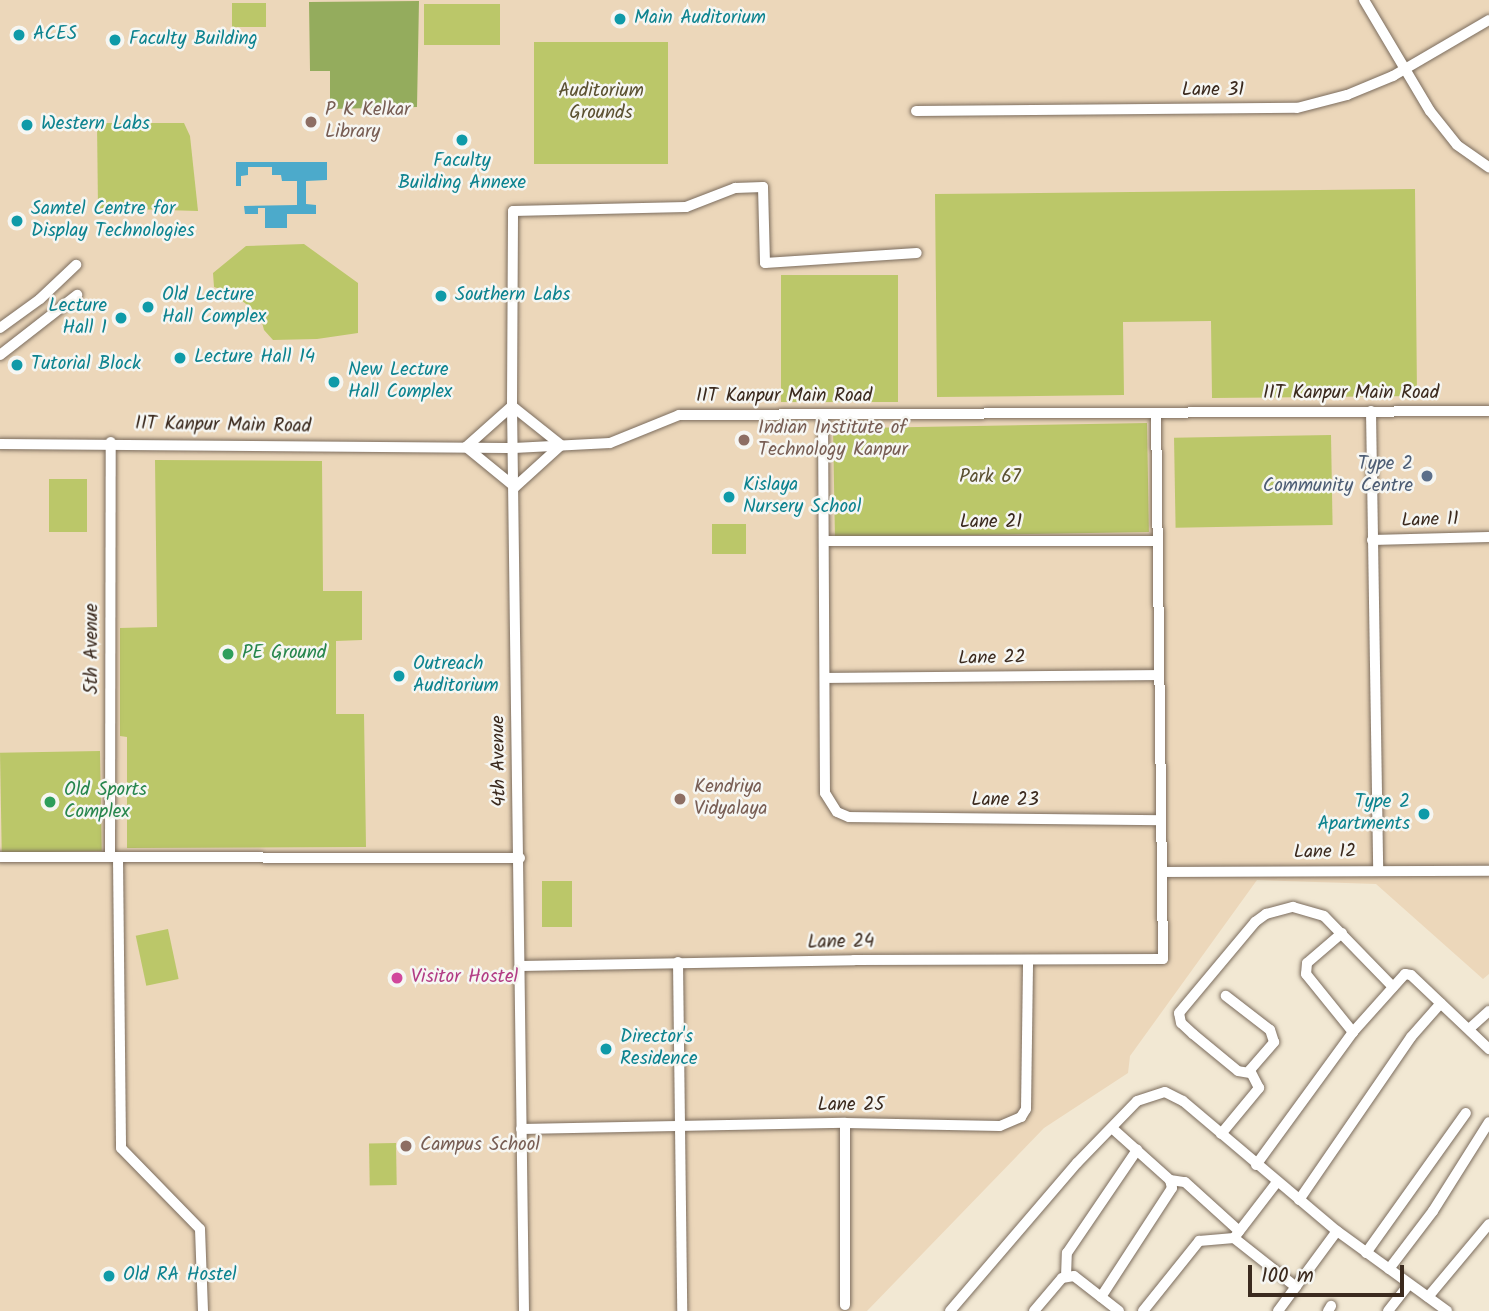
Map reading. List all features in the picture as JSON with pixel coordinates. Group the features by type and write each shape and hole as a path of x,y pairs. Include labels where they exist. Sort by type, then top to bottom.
{"street":[{"path":"1364,0 1405,70 1457,145 1489,167"},
{"name":"Lane 31","path":"916,111 1297,108 1346,95 1405,70 1489,20"},
{"name":"4th Avenue","path":"524,1311 512,406 513,211 686,207 735,188 763,187 765,262 917,253"},
{"path":"0,328 40,299 76,265"},
{"path":"0,355 77,295"},
{"path":"512,406 561,445 515,487 466,447 512,406"},
{"path":"1371,411 1378,870"},
{"name":"IIT Kanpur Main Road","path":"0,443 514,448 610,443 679,415 1489,411"},
{"path":"1156,413 1159,820 1162,872"},
{"path":"823,414 825,678"},
{"name":"5th Avenue","path":"111,442 114,857 121,1148 200,1229 203,1311"},
{"name":"Lane 11","path":"1372,540 1489,537"},
{"name":"Lane 21","path":"824,541 1158,541"},
{"name":"Lane 22","path":"825,678 1159,674"},
{"name":"Lane 23","path":"825,678 825,793 837,812 849,817 1159,820"},
{"path":"0,857 520,858"},
{"name":"Lane 12","path":"1162,872 1489,871"},
{"name":"Lane 24","path":"520,966 678,962 1163,959 1162,872"},
{"path":"1221,1134 1259,1088 1250,1073 1238,1071 1181,1023 1179,1013 1255,922 1266,914 1293,908 1324,916 1393,987"},
{"path":"1342,933 1307,963 1306,974 1353,1032"},
{"name":"Lane 25","path":"521,1129 845,1123 1000,1126 1021,1117 1026,1109 1029,1087 1028,960"},
{"path":"678,962 682,1311"},
{"path":"1255,1165 1353,1032 1405,974 1411,975 1489,1049"},
{"path":"1226,996 1274,1036 1272,1045 1250,1073"},
{"path":"1299,1200 1411,1037 1441,1003"},
{"path":"1469,1029 1489,1011"},
{"path":"952,1310 1077,1163 1137,1101 1165,1092 1183,1101 1255,1165 1337,1231 1447,1311"},
{"path":"1366,1253 1466,1113"},
{"path":"1389,1269 1433,1211 1489,1122"},
{"path":"845,1123 845,1305"},
{"path":"1101,1297 1172,1188 1170,1180 1112,1128"},
{"path":"1066,1277 1067,1253 1137,1150"},
{"path":"1170,1180 1185,1182 1236,1234 1296,1287"},
{"path":"1143,1311 1199,1241 1236,1234 1277,1182"},
{"path":"1428,1297 1489,1224"},
{"path":"1278,1311 1337,1231"},
{"path":"1034,1311 1062,1279 1074,1276 1119,1311"},
{"path":"1388,1311 1409,1284"}],"shaded area":[{"name":"Indian Institute of Technology Kanpur","path":"0,0 1489,0 1489,974 1483,979 1376,884 1257,880 1130,1056 1128,1073 1044,1128 867,1311 0,1311"}],"green space":[{"path":"419,1 417,107 330,109 330,71 310,71 309,2"},
{"path":"232,3 266,3 266,27 232,27"},
{"path":"424,4 500,4 500,45 424,45"},
{"name":"Auditorium Grounds","path":"534,42 668,42 668,164 534,164"},
{"path":"97,123 184,123 190,136 198,211 98,208"},
{"path":"1415,189 1417,396 1212,398 1211,321 1123,322 1124,395 937,397 935,194"},
{"path":"304,244 358,283 358,333 317,339 273,340 264,330 260,315 232,293 214,287 213,273 246,246"},
{"path":"781,275 898,275 898,402 781,402"},
{"name":"Park 67","path":"1147,423 1149,532 835,537 833,428"},
{"path":"1331,435 1333,525 1176,528 1174,438"},
{"name":"PE Ground","path":"155,460 322,461 323,591 362,591 362,640 336,641 336,714 364,714 366,847 127,848 127,737 120,736 120,628 157,627"},
{"path":"49,479 87,479 87,532 49,532"},
{"path":"712,524 746,524 746,554 712,554"},
{"name":"Old Sports Complex","path":"100,751 102,851 2,853 0,753"},
{"path":"542,881 572,881 572,927 542,927"},
{"path":"168,929 179,979 146,986 136,936"},
{"path":"369,1143 396,1143 397,1185 370,1185"}],"water":[{"path":"236,162 327,162 327,180 306,181 306,204 316,205 316,214 287,214 287,228 265,228 265,208 258,208 258,214 245,214 244,206 297,205 297,181 282,181 281,175 272,175 272,167 248,167 248,175 241,176 241,186 236,186"}],"place":[{"name":"Main Auditorium","path":"620,19"},
{"name":"ACES","path":"19,35"},
{"name":"Faculty Building","path":"115,40"},
{"name":"P K Kelkar Library","path":"311,122"},
{"name":"Western Labs","path":"27,125"},
{"name":"Faculty Building Annexe","path":"462,140"},
{"name":"Samtel Centre for Display Technologies","path":"17,221"},
{"name":"Southern Labs","path":"441,296"},
{"name":"Old Lecture Hall Complex","path":"148,307"},
{"name":"Lecture Hall 1","path":"121,318"},
{"name":"Lecture Hall 14","path":"180,358"},
{"name":"Tutorial Block","path":"17,365"},
{"name":"New Lecture Hall Complex","path":"334,382"},
{"name":"Indian Institute of Technology Kanpur","path":"744,440"},
{"name":"Type 2 Community Centre","path":"1427,476"},
{"name":"Kislaya Nursery School","path":"729,497"},
{"name":"PE Ground","path":"228,654"},
{"name":"Outreach Auditorium","path":"399,676"},
{"name":"Kendriya Vidyalaya","path":"680,799"},
{"name":"Old Sports Complex","path":"50,802"},
{"name":"Type 2 Apartments","path":"1424,814"},
{"name":"Visitor Hostel","path":"397,978"},
{"name":"Director's Residence","path":"606,1049"},
{"name":"Campus School","path":"406,1146"},
{"name":"Old RA Hostel","path":"109,1276"}]}
